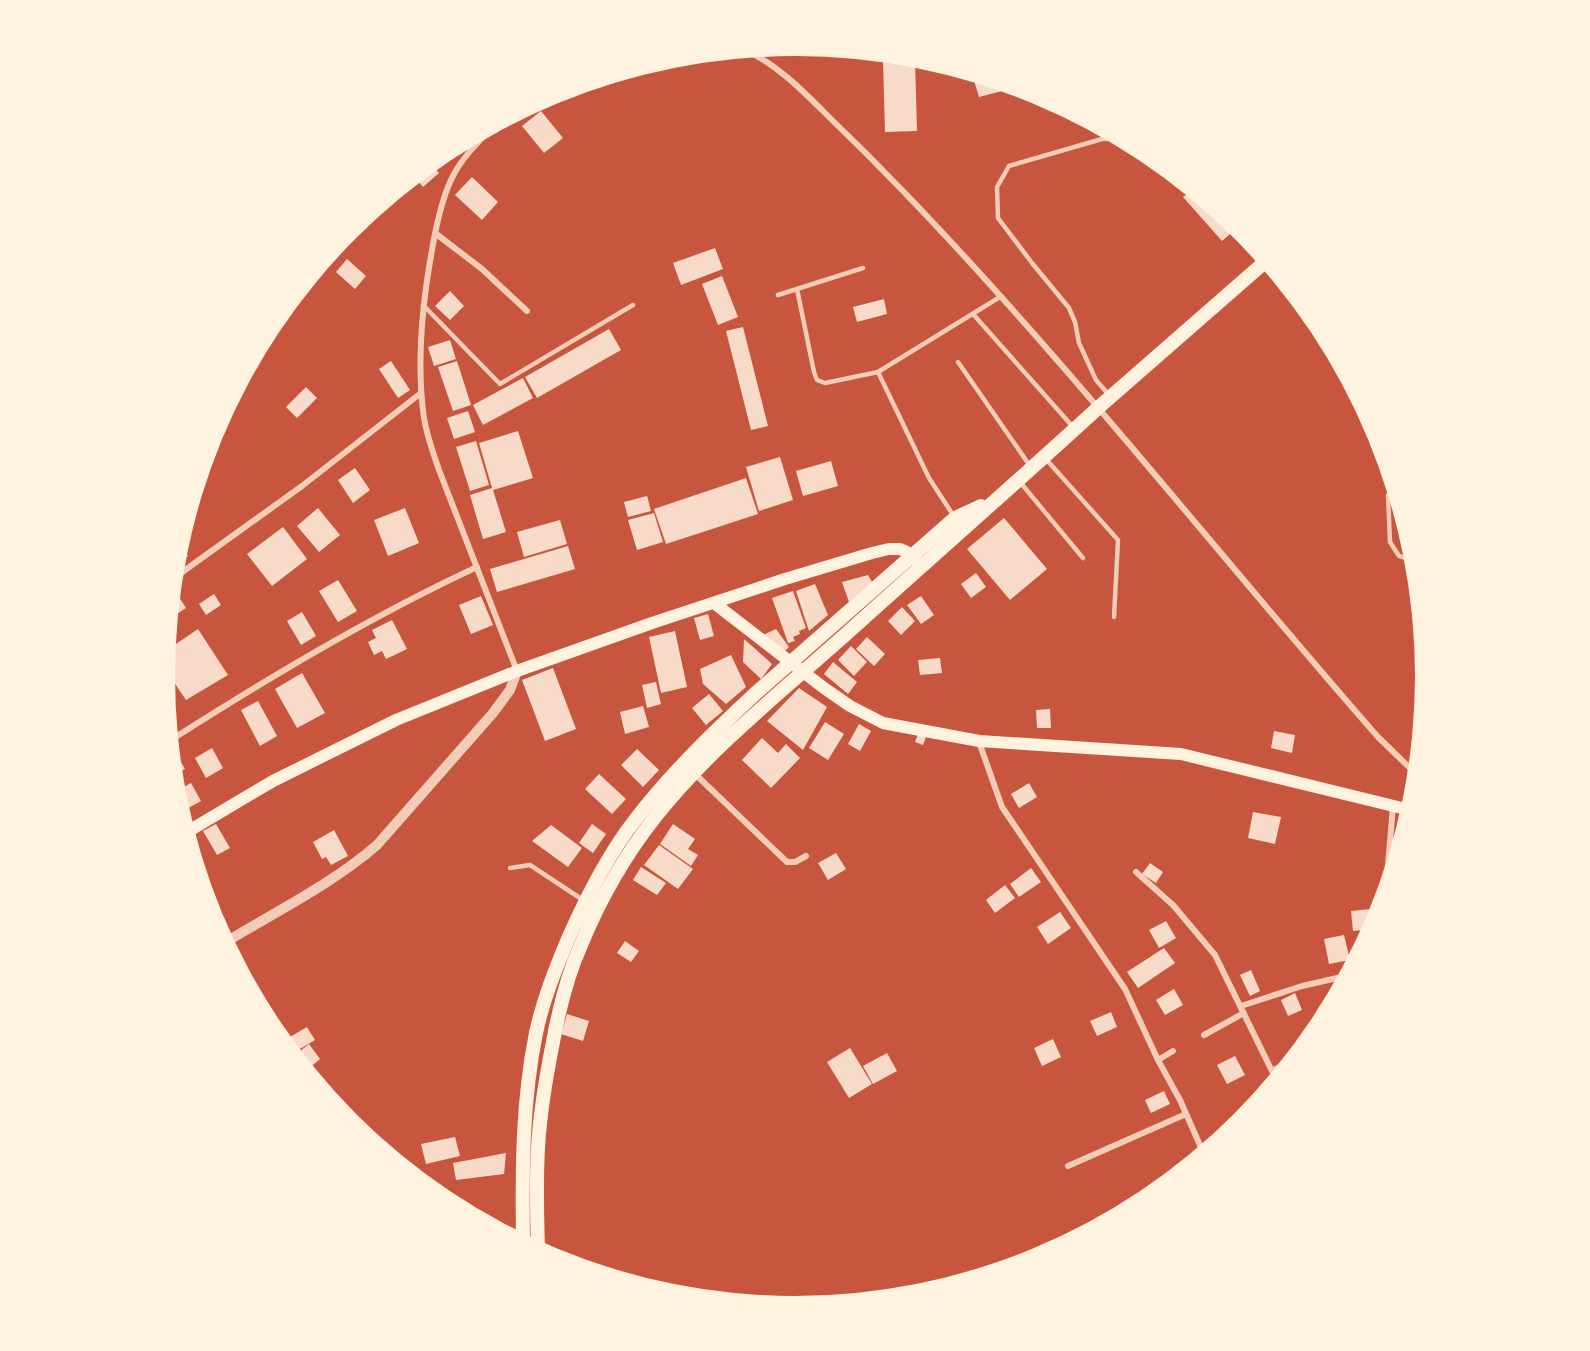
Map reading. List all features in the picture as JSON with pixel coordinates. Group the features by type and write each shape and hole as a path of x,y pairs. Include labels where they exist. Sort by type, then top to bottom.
{"highway":[{"path":"538,1239 538,1146 546,1078 559,1009 581,945 616,874 688,769 735,711 790,663 1018,480 1075,430 1095,403 1111,397 1260,266"},
{"path":"523,1233 523,1152 526,1104 536,1034 543,1004 556,967 585,902 618,844 633,822 688,769 732,736 803,672 918,561 955,518 994,500"}],"main road":[{"path":"194,828 273,781 387,724 598,641 785,579 872,553 900,549 918,561"},
{"path":"714,603 790,663 850,706 883,723 979,741 1181,754 1400,808"}],"street":[{"path":"757,57 771,65 814,102 920,208 1095,403 1342,696 1378,737 1408,766"},
{"path":"233,938 339,874 377,845 497,708 510,690 517,671 429,443 421,393 423,305 435,233 451,179 463,160 479,143"},
{"path":"435,233 482,269 527,311"},
{"path":"184,571 302,486 421,393"},
{"path":"178,736 320,648 421,593 477,567"},
{"path":"979,741 1002,807 1125,989 1200,1145"},
{"path":"688,769 787,862 795,862 806,856"},
{"path":"1389,852 1393,806"},
{"path":"1136,872 1173,905 1215,956 1272,1071"},
{"path":"1204,1035 1242,1010 1302,986 1336,978"},
{"path":"1158,1060 1173,1051"},
{"path":"1068,1166 1186,1114"}],"lane":[{"path":"1105,139 1009,166 997,187 999,218 1069,308 1075,322 1079,343 1091,371 1111,397"},
{"path":"778,295 863,268"},
{"path":"797,289 817,380 825,383 878,372 1000,297"},
{"path":"423,305 500,384 633,305"},
{"path":"974,314 1075,430"},
{"path":"958,362 1031,467"},
{"path":"878,372 929,478 955,518"},
{"path":"1044,457 1118,540 1114,617"},
{"path":"1018,480 1083,558"},
{"path":"1388,496 1390,542 1399,556 1403,557"},
{"path":"510,868 530,865 598,909"}],"building":[{"path":"883,62 915,67 917,131 885,132"},
{"path":"975,83 1002,91 979,97"},
{"path":"541,111 563,138 544,153 522,126"},
{"path":"437,170 439,173 423,187 420,183"},
{"path":"472,177 498,202 482,220 455,195"},
{"path":"1186,195 1204,209 1230,234 1222,241 1183,197"},
{"path":"715,248 723,269 681,285 673,263"},
{"path":"347,259 366,276 355,289 336,272"},
{"path":"722,276 738,317 718,325 702,284"},
{"path":"450,291 464,306 450,320 435,306"},
{"path":"884,299 887,314 857,322 853,307"},
{"path":"743,327 768,426 751,430 726,331"},
{"path":"609,329 621,350 537,398 525,377"},
{"path":"450,340 456,359 434,366 428,347"},
{"path":"391,361 410,390 398,398 379,369"},
{"path":"457,361 471,405 453,411 438,367"},
{"path":"523,378 533,398 483,425 473,405"},
{"path":"306,387 317,398 297,418 286,407"},
{"path":"468,411 475,432 454,439 447,418"},
{"path":"518,431 533,478 493,490 506,532 483,539 470,495 492,488 479,443"},
{"path":"476,441 489,485 470,491 456,447"},
{"path":"780,457 793,500 759,511 746,467"},
{"path":"831,461 838,486 803,496 796,471"},
{"path":"355,468 370,490 353,503 338,480"},
{"path":"746,478 758,514 666,544 654,509"},
{"path":"647,496 651,511 628,517 624,502"},
{"path":"318,508 340,535 319,552 297,526"},
{"path":"405,508 419,543 388,556 374,520"},
{"path":"654,513 663,542 637,550 628,520"},
{"path":"1004,518 1047,569 1010,600 967,549"},
{"path":"560,520 567,544 524,557 517,532"},
{"path":"283,527 307,559 272,586 247,554"},
{"path":"568,546 575,569 497,592 490,569"},
{"path":"976,573 986,587 971,598 961,584"},
{"path":"868,575 872,582 849,602 842,582"},
{"path":"338,580 357,611 338,622 319,591"},
{"path":"815,584 828,615 809,631 796,591"},
{"path":"793,591 806,628 793,637 795,641 788,643 772,598"},
{"path":"214,594 221,605 206,615 199,604"},
{"path":"481,596 493,625 471,634 459,605"},
{"path":"921,596 934,615 921,624 907,605"},
{"path":"180,598 186,608 178,613"},
{"path":"902,607 915,621 901,635 888,621"},
{"path":"302,612 316,636 301,645 287,621"},
{"path":"708,614 714,636 700,640 694,618"},
{"path":"392,620 407,649 386,659 382,651 374,655 368,642 376,638 372,630"},
{"path":"198,629 228,675 186,700 175,684 176,644"},
{"path":"776,629 789,647 785,651 761,636"},
{"path":"675,631 687,687 661,693 649,637"},
{"path":"867,637 885,654 874,666 856,649"},
{"path":"744,639 772,664 761,679 743,662"},
{"path":"851,646 867,662 854,676 838,660"},
{"path":"731,655 746,687 726,704 703,684 700,669"},
{"path":"940,658 942,673 920,675 918,660"},
{"path":"833,662 857,682 848,694 824,674"},
{"path":"553,668 576,729 545,741 522,680"},
{"path":"302,673 325,713 297,728 275,689"},
{"path":"656,682 661,704 647,708 642,685"},
{"path":"799,688 827,707 803,750 767,721"},
{"path":"709,694 723,711 706,725 692,708"},
{"path":"258,701 277,736 260,746 241,710"},
{"path":"643,706 649,727 625,734 620,712"},
{"path":"1050,709 1051,728 1037,728 1036,710"},
{"path":"825,722 844,734 828,760 809,748"},
{"path":"859,724 871,731 860,751 848,744"},
{"path":"1274,731 1295,735 1292,753 1271,748"},
{"path":"918,734 926,737 923,745 915,742"},
{"path":"762,738 778,753 786,744 800,758 771,788 742,760"},
{"path":"212,748 223,768 206,778 195,758"},
{"path":"637,749 659,770 643,787 621,765"},
{"path":"599,774 626,799 612,814 585,789"},
{"path":"191,783 201,801 190,807 185,786"},
{"path":"1029,783 1037,797 1019,808 1011,794"},
{"path":"1253,812 1281,817 1275,844 1248,838"},
{"path":"216,824 230,848 217,855 203,831"},
{"path":"592,824 606,834 593,853 579,843"},
{"path":"673,824 695,839 688,849 698,855 691,866 660,844"},
{"path":"551,825 582,848 568,867 532,841"},
{"path":"334,830 348,856 331,865 326,857 322,859 313,842"},
{"path":"659,845 693,869 678,889 644,865"},
{"path":"836,853 846,869 828,880 818,863"},
{"path":"1150,863 1163,872 1156,883 1142,874"},
{"path":"641,867 666,883 657,895 633,880"},
{"path":"1031,868 1041,882 1019,897 1010,884"},
{"path":"1005,885 1015,898 995,913 986,900"},
{"path":"1369,909 1360,930 1353,931 1351,911"},
{"path":"1060,912 1071,928 1048,944 1037,927"},
{"path":"1166,921 1176,938 1159,948 1149,930"},
{"path":"1344,935 1349,954 1345,961 1329,964 1324,939"},
{"path":"625,941 639,951 631,962 617,953"},
{"path":"1164,948 1175,963 1138,988 1127,972"},
{"path":"1251,970 1260,991 1250,996 1240,975"},
{"path":"1174,989 1183,1005 1165,1015 1156,1000"},
{"path":"1295,993 1302,1010 1288,1016 1281,1000"},
{"path":"1111,1012 1117,1027 1097,1036 1090,1021"},
{"path":"567,1014 589,1021 583,1041 561,1034"},
{"path":"307,1027 315,1040 300,1049 291,1036"},
{"path":"1053,1039 1061,1057 1042,1066 1034,1048"},
{"path":"309,1044 320,1059 313,1065 301,1050"},
{"path":"850,1048 872,1084 849,1098 827,1062"},
{"path":"887,1053 897,1071 873,1084 863,1066"},
{"path":"1235,1056 1245,1075 1227,1084 1217,1065"},
{"path":"1164,1091 1170,1104 1151,1113 1145,1100"},
{"path":"455,1137 460,1156 426,1164 421,1144"},
{"path":"506,1153 504,1174 456,1180 453,1163"}]}
